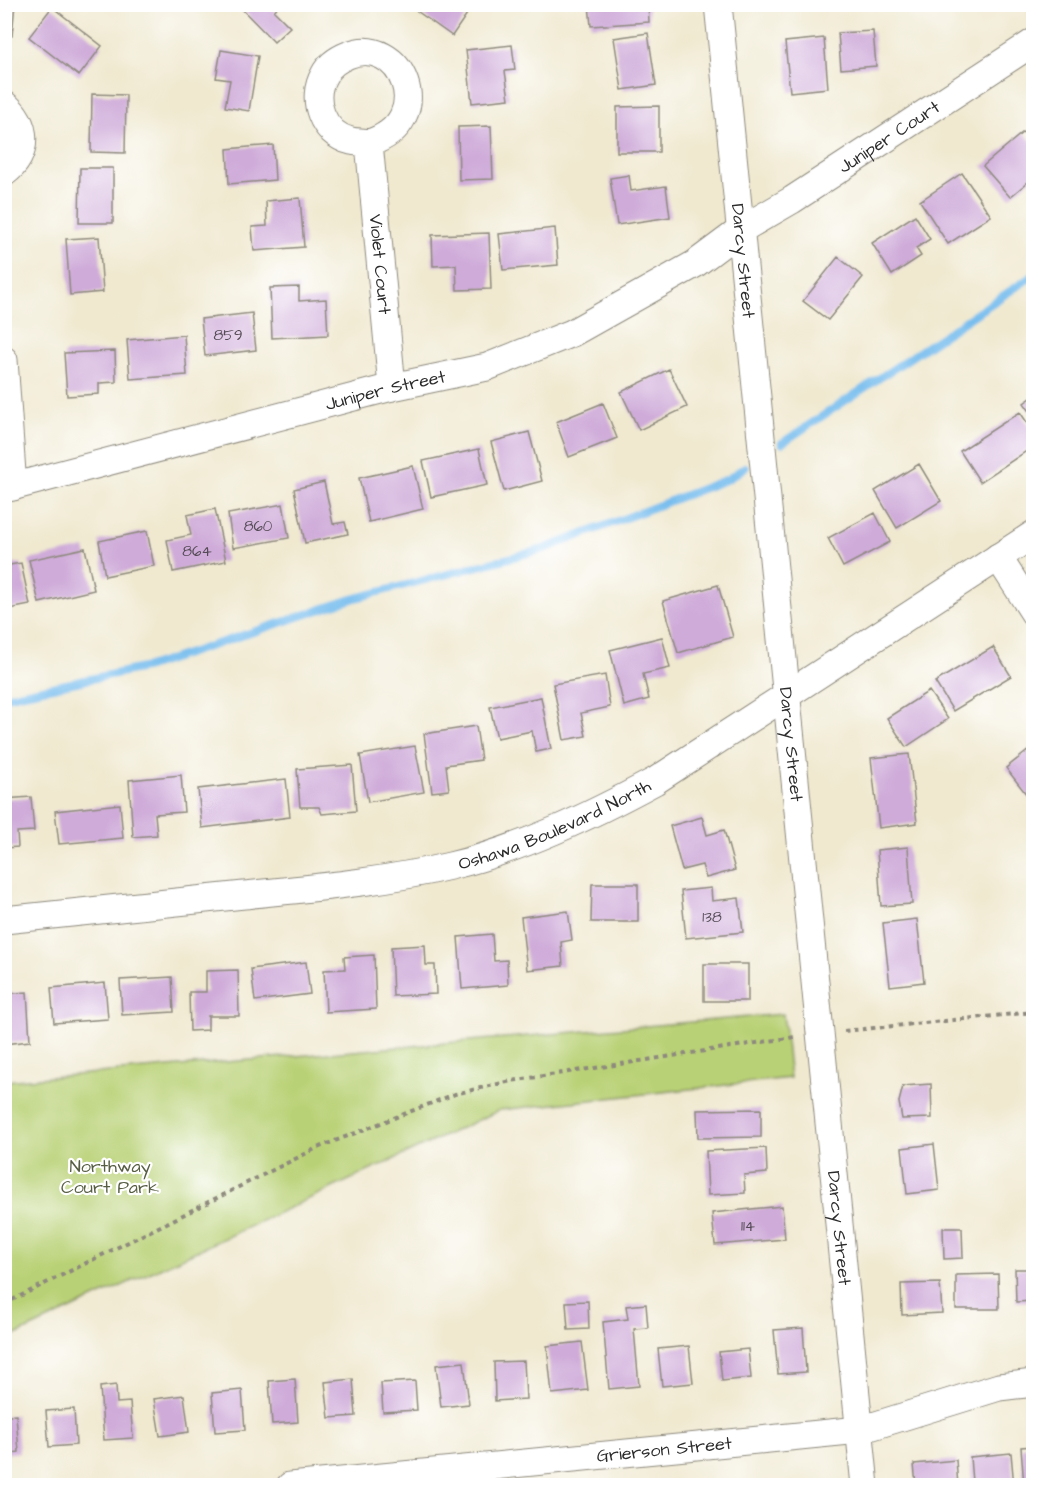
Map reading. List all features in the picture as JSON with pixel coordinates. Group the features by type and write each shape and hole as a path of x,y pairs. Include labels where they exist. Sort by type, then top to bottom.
{"street":[{"name":"Darcy Street","path":"718,4 822,1033 865,1485"},
{"name":"Juniper Court","path":"741,229 792,200 1034,42"},
{"path":"4,104 14,111 24,135 17,160 4,173"},
{"name":"Violet Court","path":"369,143 392,387"},
{"name":"Juniper Street","path":"9,488 392,387 487,367 573,333 695,264 741,229"},
{"path":"4,360 9,488"},
{"name":"Oshawa Boulevard North","path":"4,920 320,888 450,866 487,856 567,825 655,781 1034,534"},
{"path":"998,557 1034,613"},
{"name":"Grierson Street","path":"290,1485 860,1430 999,1386 1034,1383"}],"path":[{"path":"4,1304 317,1148 455,1094 511,1082 822,1033 1034,1012"}],"green space":[{"name":"Northway Court Park","path":"783,1014 790,1078 500,1110 5,1340 5,1081"}],"building":[{"path":"4,4 15,4 12,36 4,35"},
{"path":"237,4 280,4 274,11 290,27 274,42"},
{"path":"407,4 472,4 473,5 452,36"},
{"path":"589,4 648,4 649,22 591,26"},
{"path":"52,7 102,46 79,76 29,37"},
{"path":"873,31 876,66 841,69 838,33"},
{"path":"648,33 656,85 622,90 614,38"},
{"path":"824,38 828,88 790,92 785,42"},
{"path":"512,45 515,70 505,71 509,99 472,103 466,50"},
{"path":"221,50 258,56 249,111 225,107 230,80 216,78"},
{"path":"92,94 126,95 125,153 91,152"},
{"path":"659,106 659,152 617,152 617,107"},
{"path":"491,126 493,179 459,180 458,127"},
{"path":"1023,132 1034,144 1034,177 1010,197 983,166"},
{"path":"273,145 275,180 229,184 227,149"},
{"path":"80,168 113,168 113,223 79,223"},
{"path":"962,173 991,216 948,244 920,201"},
{"path":"629,175 631,191 666,186 670,217 617,225 610,178"},
{"path":"300,198 304,247 254,251 252,227 267,226 266,201"},
{"path":"915,215 930,239 916,248 921,256 892,275 872,243"},
{"path":"555,228 558,265 503,270 499,234"},
{"path":"489,233 491,289 457,290 456,265 433,266 432,235"},
{"path":"99,237 103,292 70,295 66,239"},
{"path":"838,257 863,277 828,320 803,301"},
{"path":"299,287 299,301 326,299 328,335 272,338 270,288"},
{"path":"252,313 256,350 205,356 201,319"},
{"path":"184,335 187,375 130,379 127,340"},
{"path":"115,351 116,382 99,383 99,394 67,396 64,353"},
{"path":"669,369 687,407 639,430 621,392"},
{"path":"1034,396 1034,417 1024,403"},
{"path":"603,403 617,438 569,457 556,422"},
{"path":"1020,412 1034,433 1034,446 980,482 960,451"},
{"path":"529,432 542,481 504,491 491,442"},
{"path":"479,449 487,485 431,497 423,461"},
{"path":"919,464 941,501 897,528 875,491"},
{"path":"413,466 423,509 369,522 359,478"},
{"path":"324,482 333,524 345,522 348,534 305,543 294,489"},
{"path":"283,504 289,538 233,548 228,514"},
{"path":"215,509 226,561 173,572 167,540 191,535 187,515"},
{"path":"875,513 890,542 843,567 828,538"},
{"path":"147,531 154,566 105,576 99,541"},
{"path":"85,548 94,590 39,603 29,560"},
{"path":"21,563 30,605 4,610 4,566"},
{"path":"718,585 733,637 678,653 663,601"},
{"path":"662,637 670,668 643,674 649,699 624,706 610,650"},
{"path":"993,647 1011,676 953,711 935,682"},
{"path":"605,675 610,707 581,713 586,736 564,740 553,684"},
{"path":"929,691 948,719 906,747 887,718"},
{"path":"541,697 551,749 536,752 532,731 497,738 490,707"},
{"path":"476,726 481,760 446,765 449,790 432,792 424,734"},
{"path":"415,746 424,792 368,802 360,755"},
{"path":"1034,746 1034,804 1006,768"},
{"path":"909,754 917,823 879,828 871,758"},
{"path":"352,765 356,811 322,814 319,807 300,807 297,769"},
{"path":"181,775 184,812 155,814 157,835 133,837 129,780"},
{"path":"286,779 290,817 202,828 198,789"},
{"path":"31,797 34,831 17,832 18,847 4,848 4,799"},
{"path":"120,804 123,838 59,844 55,811"},
{"path":"702,817 707,835 724,830 735,870 706,878 702,865 682,870 670,826"},
{"path":"908,847 912,904 881,906 877,850"},
{"path":"592,884 638,884 638,922 591,922"},
{"path":"711,888 712,901 739,898 743,932 686,938 681,891"},
{"path":"568,911 572,940 561,942 563,966 527,970 521,917"},
{"path":"917,919 924,982 890,986 883,923"},
{"path":"492,934 494,961 507,960 508,985 462,989 458,937"},
{"path":"425,945 426,965 435,965 436,994 393,996 391,947"},
{"path":"374,955 376,1009 326,1012 324,970 345,969 344,957"},
{"path":"306,962 310,994 255,1001 251,969"},
{"path":"704,964 748,964 748,1001 704,1001"},
{"path":"238,970 239,1016 208,1016 208,1030 190,1031 189,992 206,992 206,971"},
{"path":"172,977 174,1012 122,1015 120,980"},
{"path":"105,983 108,1019 54,1023 51,988"},
{"path":"27,992 30,1041 4,1044 4,994"},
{"path":"931,1084 932,1118 902,1119 899,1102 903,1086"},
{"path":"761,1109 761,1137 698,1138 697,1110"},
{"path":"934,1144 939,1190 907,1194 902,1148"},
{"path":"766,1148 767,1173 744,1175 745,1193 708,1195 706,1151"},
{"path":"782,1206 785,1239 715,1245 712,1213"},
{"path":"943,1228 962,1228 963,1258 944,1259"},
{"path":"1015,1269 1034,1269 1034,1301 1016,1302"},
{"path":"998,1274 999,1309 956,1309 956,1275"},
{"path":"940,1283 942,1313 902,1315 901,1284"},
{"path":"588,1301 589,1329 568,1330 566,1302"},
{"path":"646,1304 648,1328 634,1329 639,1386 609,1389 603,1322 628,1319 626,1306"},
{"path":"803,1328 806,1372 778,1374 774,1330"},
{"path":"582,1342 588,1390 552,1394 547,1346"},
{"path":"689,1346 693,1383 662,1386 658,1349"},
{"path":"748,1349 751,1378 722,1381 719,1352"},
{"path":"524,1361 526,1399 495,1401 494,1362"},
{"path":"464,1362 469,1404 441,1407 436,1365"},
{"path":"295,1379 298,1422 272,1424 269,1381"},
{"path":"353,1379 356,1416 329,1418 325,1382"},
{"path":"415,1381 417,1410 383,1412 381,1383"},
{"path":"116,1385 117,1403 130,1402 133,1438 104,1440 100,1387"},
{"path":"242,1390 245,1430 215,1432 212,1393"},
{"path":"184,1395 189,1432 160,1436 154,1399"},
{"path":"74,1409 76,1445 49,1447 46,1411"},
{"path":"16,1415 19,1452 4,1454 4,1416"},
{"path":"1034,1446 1034,1486 1024,1486 1021,1447"},
{"path":"1011,1453 1014,1486 984,1486 984,1481 972,1482 970,1457"},
{"path":"956,1460 958,1486 916,1486 914,1464"}],"waterway":[{"path":"782,443 1034,275"},
{"path":"4,697 148,667 352,599 544,549 728,479 745,467"}]}
